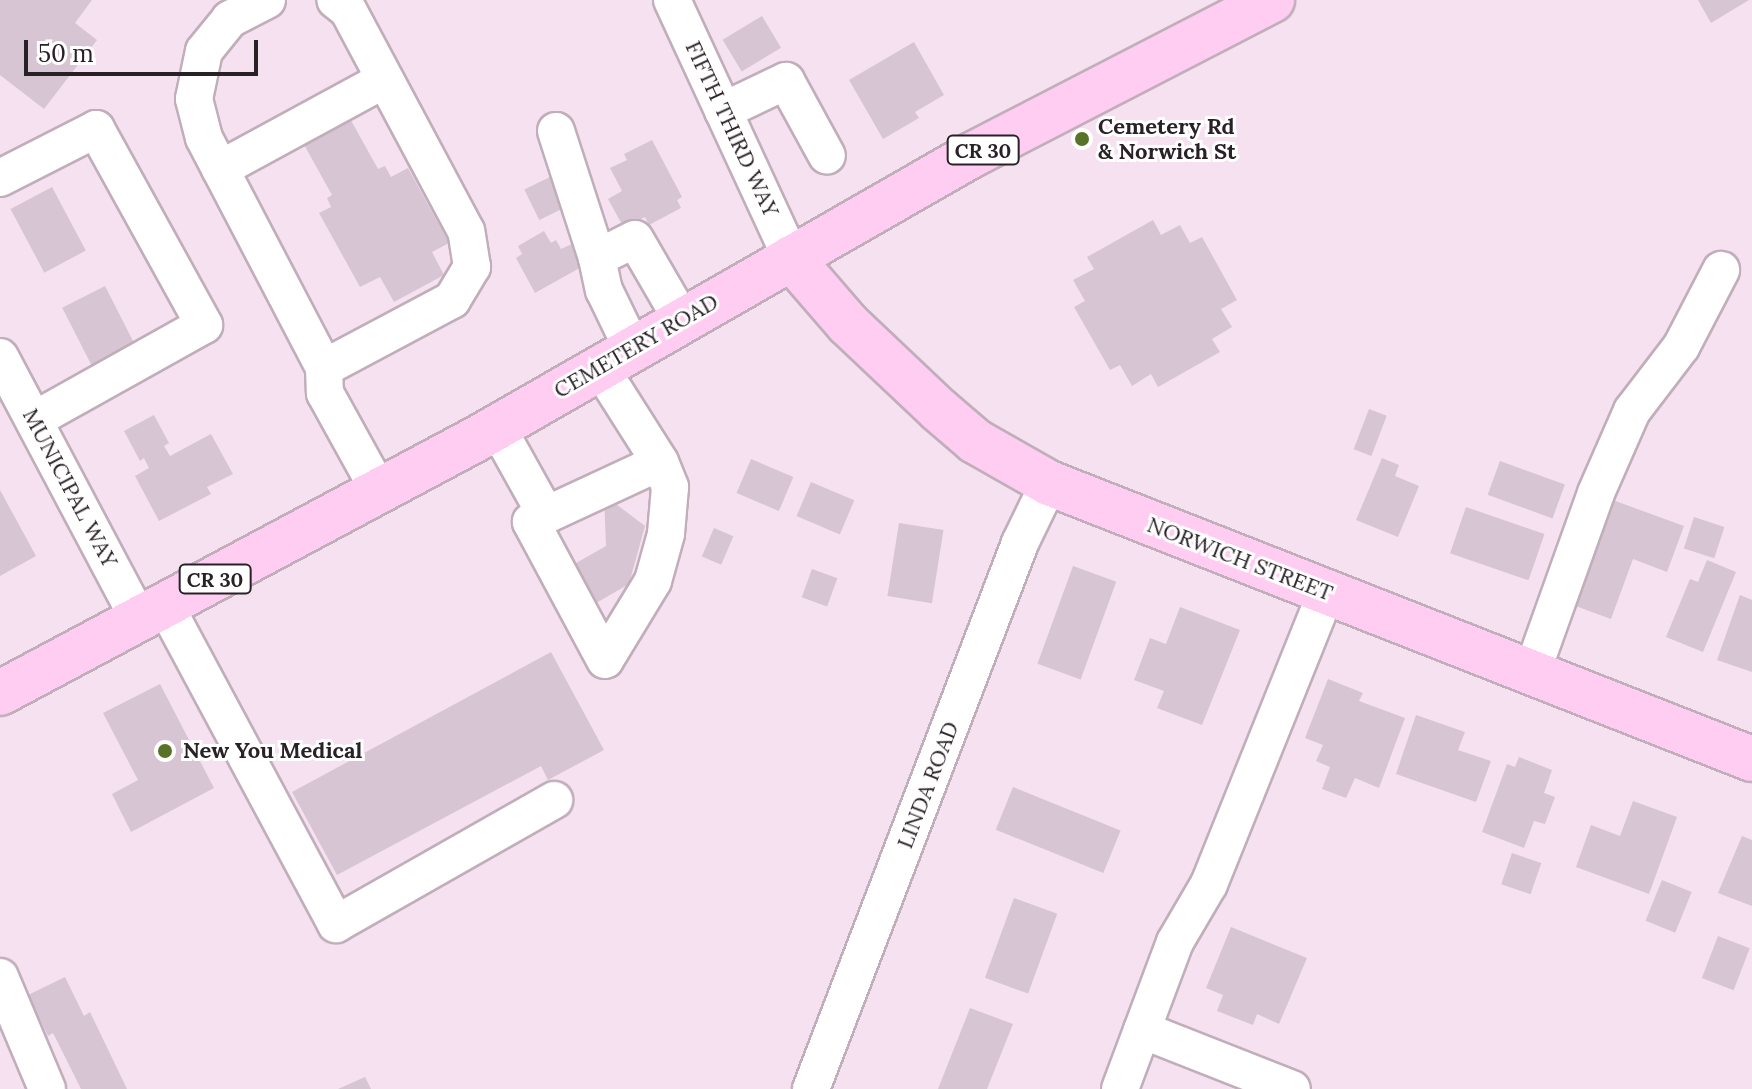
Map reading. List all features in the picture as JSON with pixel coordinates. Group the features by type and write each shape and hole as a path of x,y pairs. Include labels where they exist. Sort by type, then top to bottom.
{"main road":[{"name":"CEMETERY ROAD","path":"2,687 152,612 379,491 497,427 970,156 1272,0"},
{"name":"NORWICH STREET","path":"791,258 848,324 939,410 975,441 1049,483 1752,759"}],"street":[{"path":"267,0 230,19 204,51 194,99 204,138 324,368 325,393 379,491"},
{"path":"324,368 452,300 472,267 466,231 348,10 335,0"},
{"name":"FIFTH THIRD WAY","path":"672,0 791,258"},
{"path":"220,169 384,80"},
{"path":"723,111 786,81 827,156"},
{"path":"0,178 96,129 204,325 34,420"},
{"path":"556,131 597,258 616,357 660,462 670,487 666,534 653,581 605,660 531,522 660,462"},
{"path":"597,258 635,239 682,320"},
{"path":"1532,672 1596,493 1632,411 1681,347 1721,270"},
{"name":"MUNICIPAL WAY","path":"0,357 34,420 152,612 336,924 554,800"},
{"path":"497,427 546,515"},
{"name":"LINDA ROAD","path":"811,1089 1020,543 1049,483"},
{"path":"1120,1089 1175,942 1209,884 1326,593"},
{"path":"0,977 47,1089"},
{"path":"1142,1030 1292,1089"}],"building":[{"path":"0,0 92,0 75,23 97,40 44,109 0,75"},
{"path":"1698,0 1749,0 1711,23"},
{"path":"762,16 781,48 742,71 723,40"},
{"path":"914,42 944,95 915,112 919,118 883,139 849,80"},
{"path":"348,115 378,169 385,166 391,177 408,168 449,243 432,252 444,275 394,302 380,277 360,287 319,213 331,207 327,198 332,195 302,141"},
{"path":"652,140 682,197 677,200 681,208 649,225 645,217 624,228 608,199 622,191 610,168 627,160 624,154"},
{"path":"554,175 569,206 539,220 524,189"},
{"path":"52,187 86,251 44,273 11,209"},
{"path":"1153,220 1161,235 1180,225 1190,243 1202,237 1237,300 1221,309 1232,327 1212,339 1220,352 1158,387 1151,374 1132,386 1120,365 1110,370 1074,307 1085,301 1073,280 1094,269 1087,257"},
{"path":"544,231 551,243 556,240 561,249 574,243 585,265 535,293 516,258 522,254 518,246"},
{"path":"105,286 137,349 94,371 62,308"},
{"path":"1369,409 1387,416 1371,456 1354,449"},
{"path":"154,415 169,443 164,446 170,456 211,434 233,474 207,487 211,494 159,521 135,476 149,468 144,458 140,461 124,431"},
{"path":"1382,458 1399,465 1395,476 1419,486 1398,537 1356,520"},
{"path":"751,459 793,477 779,511 737,493"},
{"path":"1500,461 1565,485 1553,518 1488,495"},
{"path":"811,482 854,500 840,534 797,516"},
{"path":"0,490 36,556 0,576"},
{"path":"604,495 645,526 629,584 591,606 569,567 606,546"},
{"path":"1610,499 1684,526 1667,572 1633,559 1611,619 1570,604"},
{"path":"1466,507 1544,534 1529,580 1450,553"},
{"path":"1694,517 1724,527 1714,558 1684,548"},
{"path":"899,523 943,530 932,603 887,596"},
{"path":"714,528 733,536 721,565 702,557"},
{"path":"1707,560 1736,572 1703,652 1666,637 1690,579 1698,582"},
{"path":"1073,566 1116,582 1081,679 1037,664"},
{"path":"812,569 837,578 827,606 802,597"},
{"path":"1740,595 1752,600 1752,672 1717,660"},
{"path":"1180,607 1240,630 1202,725 1157,708 1164,691 1134,680 1150,638 1166,644"},
{"path":"551,652 604,750 548,780 541,766 337,875 292,792"},
{"path":"1328,679 1363,693 1359,701 1405,718 1379,788 1355,778 1346,798 1322,789 1330,767 1316,761 1323,745 1305,738"},
{"path":"160,684 214,788 131,832 112,794 138,780 103,713"},
{"path":"1416,715 1465,732 1458,750 1491,761 1476,802 1396,774"},
{"path":"1519,757 1552,770 1544,793 1555,797 1545,824 1534,821 1524,848 1482,832 1507,764 1515,767"},
{"path":"1013,787 1121,830 1103,873 996,830"},
{"path":"1633,801 1677,817 1649,894 1576,867 1591,825 1620,836"},
{"path":"1742,836 1752,840 1752,906 1718,893"},
{"path":"1512,853 1541,863 1531,894 1501,884"},
{"path":"1662,880 1692,892 1675,933 1646,921"},
{"path":"1014,898 1057,914 1028,994 985,978"},
{"path":"1231,927 1307,958 1279,1024 1257,1014 1253,1025 1217,1011 1223,995 1206,988"},
{"path":"1718,936 1750,948 1734,990 1702,978"},
{"path":"65,977 84,1016 90,1012 127,1089 81,1089 53,1033 48,1036 28,995"},
{"path":"970,1008 1013,1024 987,1089 938,1089"},
{"path":"365,1077 371,1089 338,1089"}],"place":[{"name":"Cemetery Rd & Norwich St","path":"1082,139"},
{"name":"New You Medical","path":"165,751"}]}
